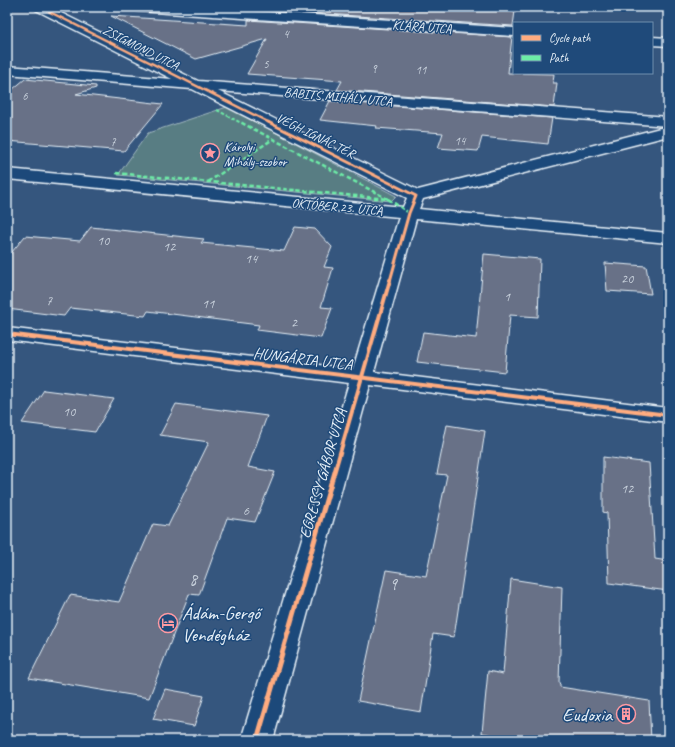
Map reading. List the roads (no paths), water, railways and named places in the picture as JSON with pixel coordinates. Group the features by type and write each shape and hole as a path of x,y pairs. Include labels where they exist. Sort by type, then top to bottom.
{"street":[{"name":"ZSIGMOND UTCA","path":"40,7 191,84"},
{"name":"KLÁRA UTCA","path":"138,7 513,32"},
{"path":"653,41 668,42"},
{"name":"BABITS MIHÁLY UTCA","path":"7,70 668,122"},
{"name":"VÉGH IGNÁC TÉR","path":"191,84 413,204"},
{"path":"629,119 640,138"},
{"path":"413,204 668,131"},
{"name":"OKTÓBER 23. UTCA","path":"7,174 413,204 668,238"},
{"name":"EGRESSY GÁBOR UTCA","path":"256,740 413,204"},
{"name":"HUNGÁRIA UTCA","path":"7,334 668,416"}],"place":[{"name":"Károlyi Mihály-szobor","path":"210,153"},
{"name":"Ádám-Gergő Vendégház","path":"168,623"},
{"name":"Eudoxia","path":"626,714"}]}
